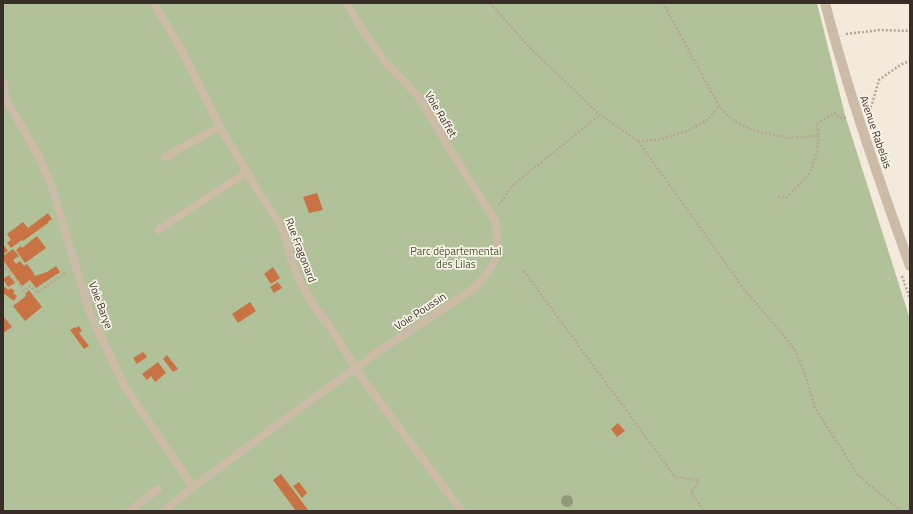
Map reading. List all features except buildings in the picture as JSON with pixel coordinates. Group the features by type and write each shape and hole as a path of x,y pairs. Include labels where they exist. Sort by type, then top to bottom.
{"street":[{"name":"Avenue Rabelais","path":"826,3 849,88 910,266"}],"lane":[{"name":"Rue Fragonard","path":"154,3 182,51 220,127 257,189 274,214 288,246 299,280 314,306 330,326 355,368 462,511"},
{"name":"Voie Raffet","path":"347,3 356,20 385,62 419,97 496,222"},
{"name":"Voie Barye","path":"3,82 7,101 39,157 52,186 75,265 92,316 125,387 193,486"},
{"path":"165,157 220,127"},
{"path":"158,230 247,172"},
{"name":"Voie Poussin","path":"193,486 377,352 472,290 487,274 498,255 496,222"},
{"path":"164,511 193,486"},
{"path":"130,511 158,489"}],"path":[{"path":"490,3 531,49 600,115 638,141 744,289 795,350 806,378 815,408 858,475 901,511"},
{"path":"663,3 719,106 731,120 752,130 788,138 819,136"},
{"path":"834,37 848,33 880,30 910,31"},
{"path":"778,197 787,197 810,174 816,156 819,136 816,124 835,113 840,118 869,111 879,80 900,65 910,61"},
{"path":"638,141 658,140 687,131 709,119 719,106"},
{"path":"496,222 494,211 513,185 600,115"},
{"path":"3,265 24,290 30,286 37,293 75,265"},
{"path":"524,271 675,477 697,480 697,484 691,492 704,511"}],"green space":[{"name":"Parc départemental des Lilas","path":"3,3 817,3 845,115 910,319 910,511 3,511"}]}
